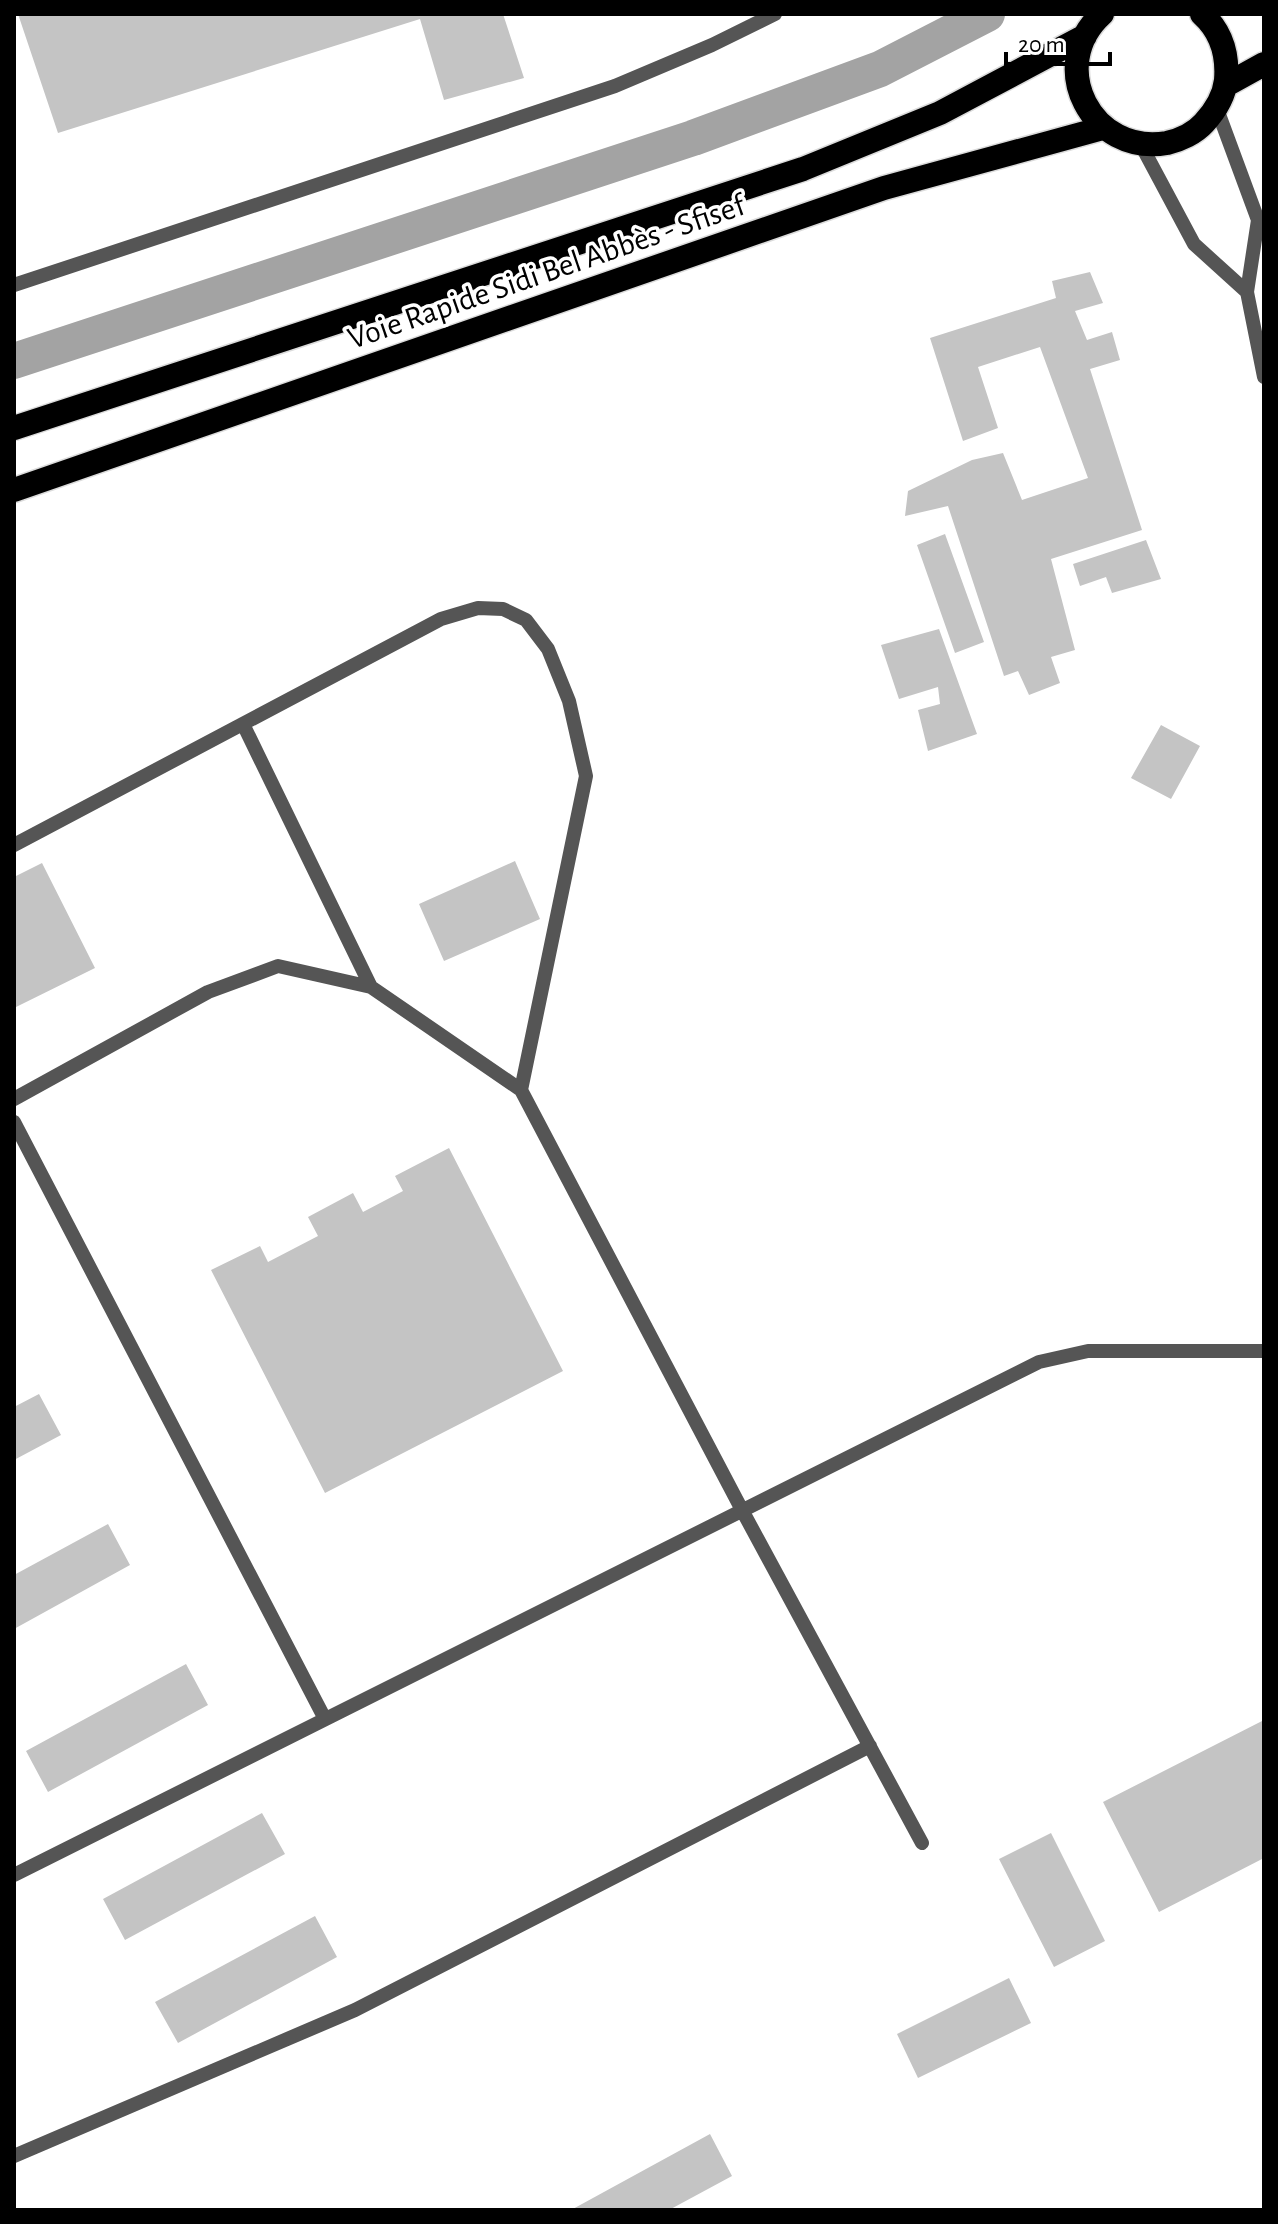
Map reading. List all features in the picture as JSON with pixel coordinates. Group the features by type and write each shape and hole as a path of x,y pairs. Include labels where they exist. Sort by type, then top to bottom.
{"highway":[{"path":"1102,14 1085,36 1077,60 1078,85 1087,108 1103,128 1126,141 1152,145 1177,141 1200,128 1217,109 1226,85 1227,59 1219,34 1202,14"},
{"name":"Voie Rapide Sidi Bel Abbès - Sfisef","path":"14,428 803,169 940,113 1085,36"},
{"path":"1226,85 1264,64"},
{"name":"Voie Rapide Sidi Bel Abbès - Sfisef","path":"14,490 884,188 1103,128"}],"lane":[{"path":"14,285 615,86 712,45 775,14"},
{"path":"1217,109 1258,220 1247,292 1264,377"},
{"path":"1140,143 1194,244 1247,292"},
{"path":"14,845 441,619 478,608 503,609 526,620 548,649 569,701 586,776 521,1090"},
{"path":"243,724 371,987"},
{"path":"14,1099 208,992 278,966 371,987 521,1090 922,1843"},
{"path":"14,1122 325,1719"},
{"path":"14,1875 1039,1362 1088,1351 1264,1351"},
{"path":"14,2156 355,2010 870,1746"}],"building":[{"path":"18,14 503,14 524,78 444,100 420,19 58,133"},
{"path":"1090,272 1103,303 1075,311 1087,340 1112,332 1120,360 1090,369 1142,530 1051,559 1075,650 1051,657 1060,683 1029,695 1018,671 1004,676 948,506 905,516 908,491 972,460 1003,453 1022,500 1088,478 1040,347 978,367 998,428 963,441 930,338 1056,298 1052,281"},
{"path":"945,534 984,642 955,653 917,545"},
{"path":"1146,540 1161,579 1112,593 1106,577 1080,586 1073,564"},
{"path":"939,629 977,734 928,751 918,710 940,704 938,687 899,699 881,645"},
{"path":"1161,725 1200,746 1171,799 1131,778"},
{"path":"515,861 540,919 444,961 419,904"},
{"path":"42,863 95,968 14,1008 14,877"},
{"path":"449,1148 563,1371 325,1493 211,1270 260,1246 268,1262 318,1236 308,1217 353,1193 363,1212 403,1191 395,1176"},
{"path":"39,1394 61,1435 14,1460 14,1407"},
{"path":"108,1524 130,1565 14,1629 14,1575"},
{"path":"186,1664 208,1705 48,1792 26,1751"},
{"path":"1264,1720 1264,1858 1159,1912 1103,1802"},
{"path":"262,1813 285,1854 125,1940 103,1899"},
{"path":"1051,1833 1105,1941 1054,1967 999,1859"},
{"path":"315,1916 337,1957 178,2043 155,2002"},
{"path":"1009,1978 1031,2023 918,2078 897,2034"},
{"path":"710,2134 732,2176 669,2210 571,2210"}],"waterway":[{"path":"14,361 693,138 880,69 987,14"}]}
